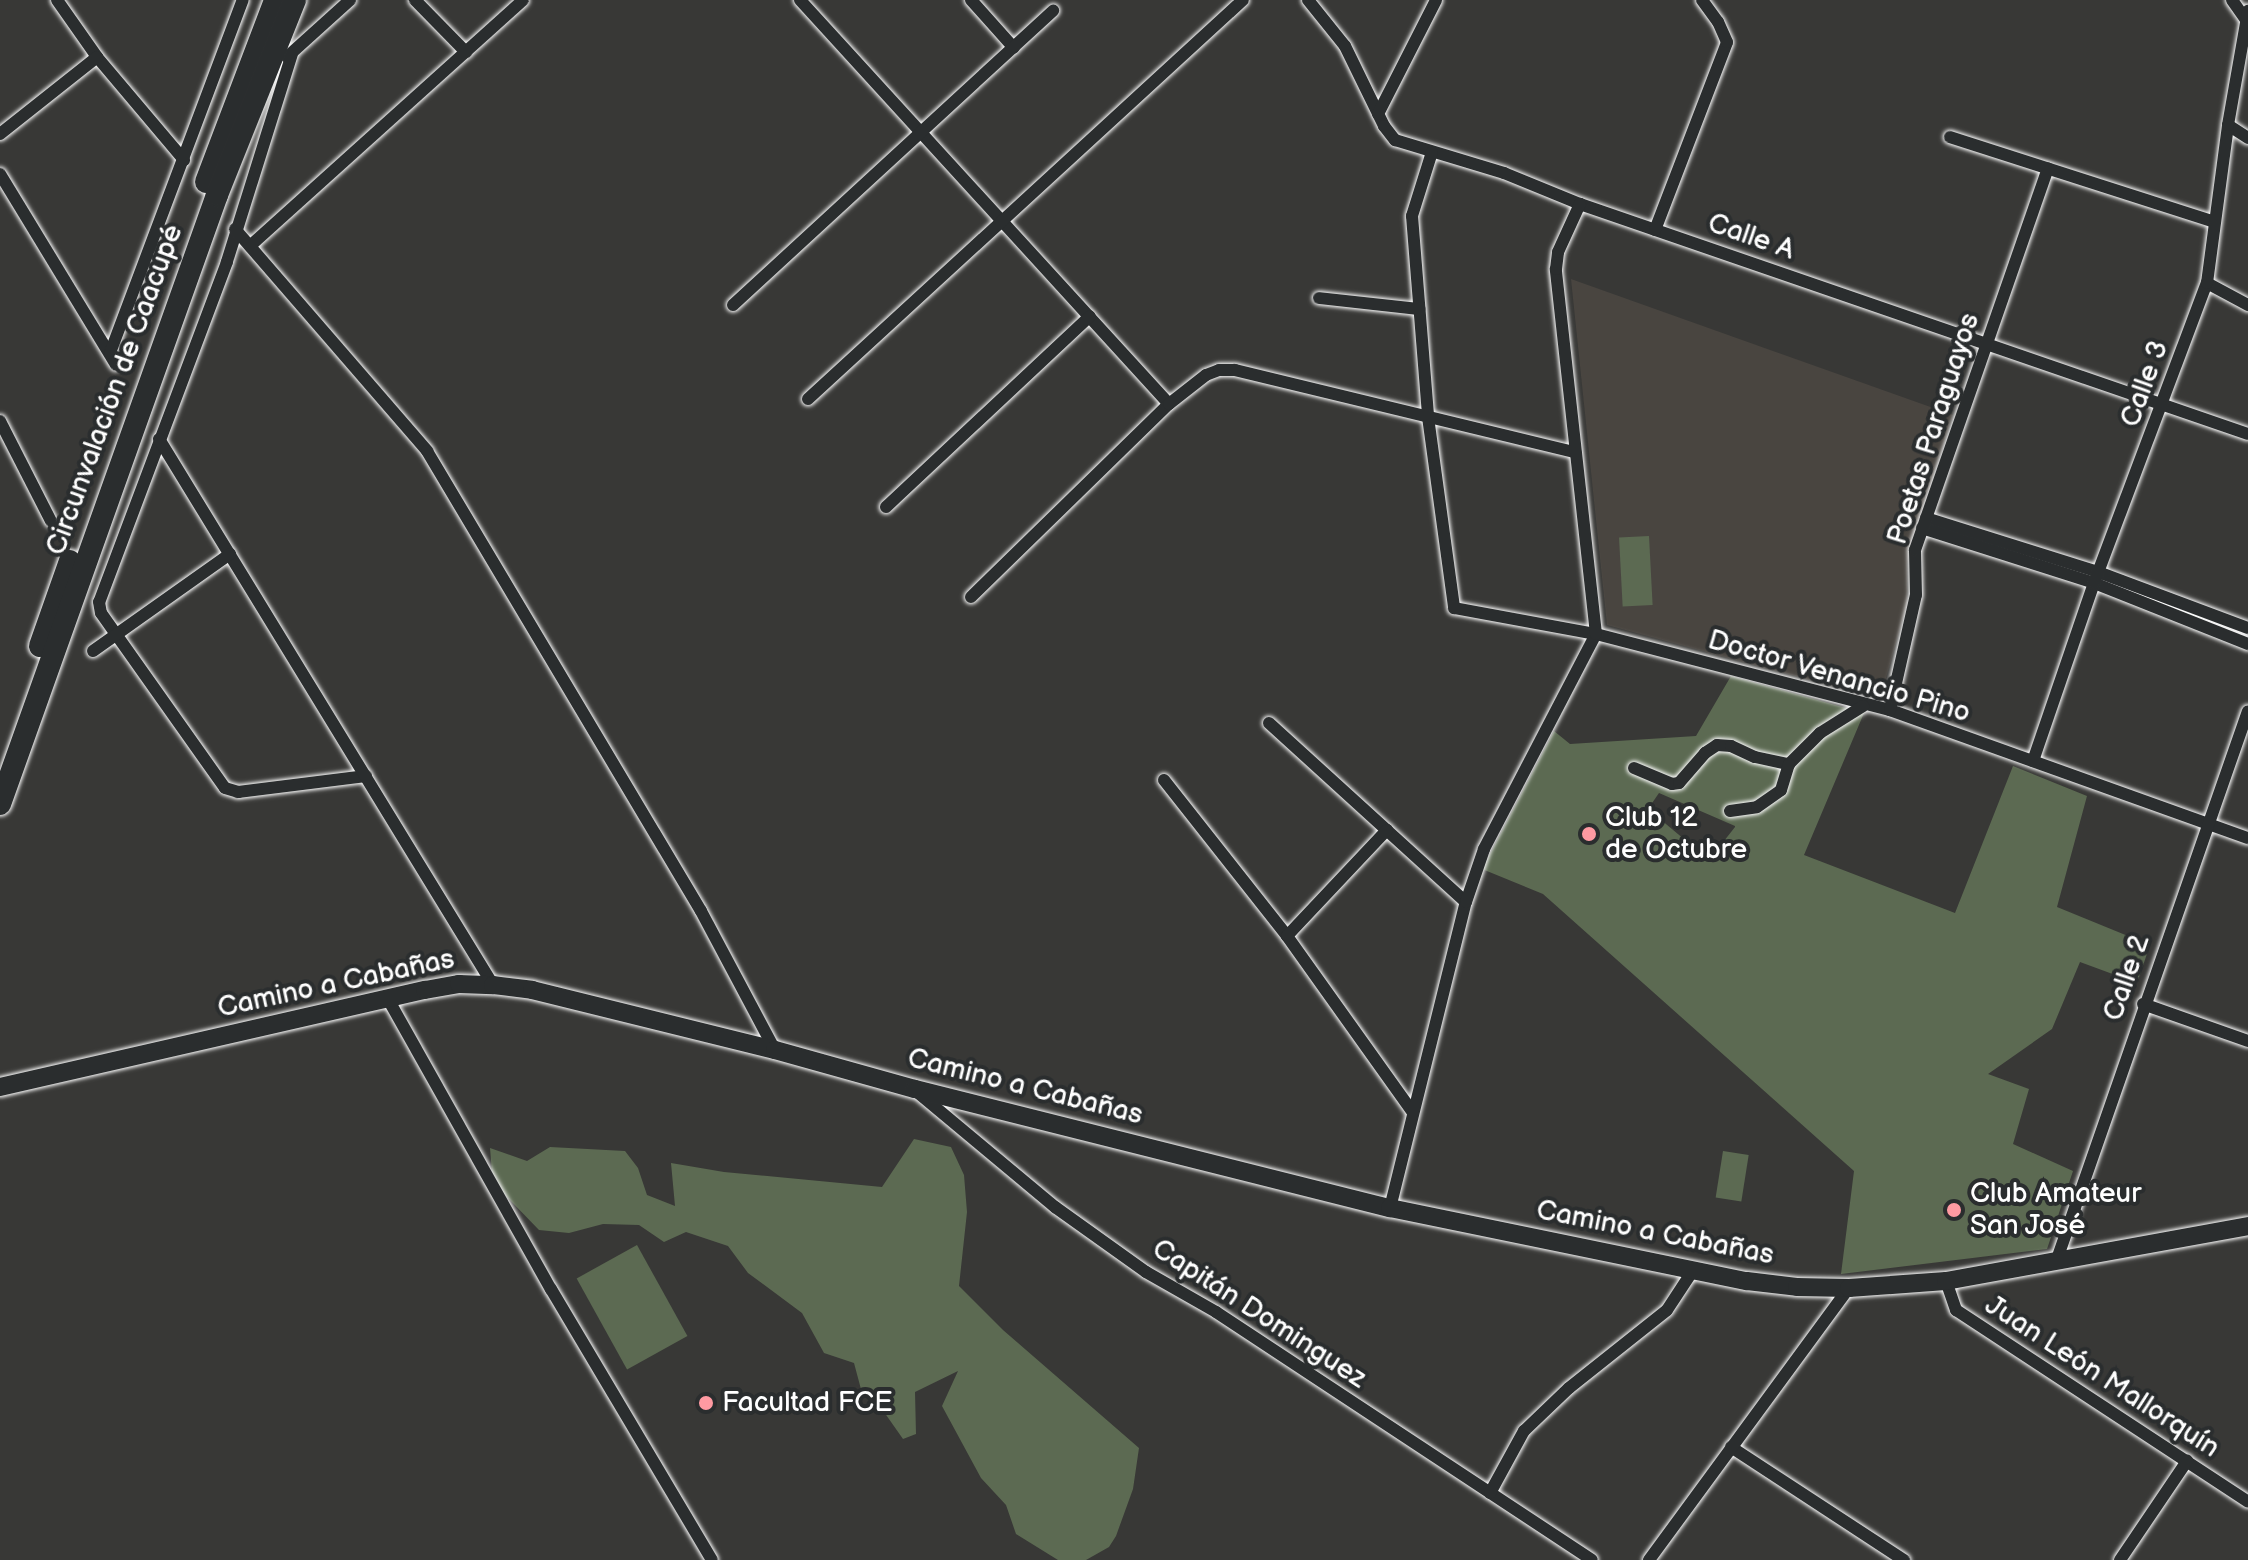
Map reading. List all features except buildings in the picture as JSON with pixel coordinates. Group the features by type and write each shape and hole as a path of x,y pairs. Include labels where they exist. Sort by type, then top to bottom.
{"highway":[{"name":"Circunvalación de Caacupé","path":"0,763 275,0"},
{"name":"Circunvalación de Caacupé","path":"0,804 212,209 295,0"}],"street":[{"path":"57,0 97,57 184,160"},
{"path":"0,174 113,359 243,0"},
{"path":"262,81 350,0"},
{"path":"415,0 466,52"},
{"path":"250,246 523,0"},
{"path":"800,0 1169,404"},
{"path":"971,0 1014,48"},
{"path":"808,399 1243,0"},
{"name":"Calle A","path":"1308,0 1345,46 1378,114 1395,140 1504,173 1580,204 2248,434"},
{"path":"1378,114 1436,0"},
{"path":"1655,230 1727,42 1718,22 1702,0"},
{"path":"2232,0 2247,15"},
{"path":"733,305 1053,11"},
{"name":"Calle 3","path":"2033,761 2096,577 2164,404 2207,283 2228,125 2247,15"},
{"path":"292,54 227,262 99,602 101,613 225,788 238,792 366,776"},
{"path":"0,134 97,57"},
{"path":"2228,125 2248,138"},
{"path":"1950,137 2214,222"},
{"path":"1428,417 1412,216 1432,152"},
{"name":"Poetas Paraguayos","path":"1890,710 1916,595 1915,550 2048,168"},
{"path":"1390,1208 1466,902 1484,849 1596,634 1556,269 1558,252 1580,204"},
{"path":"235,229 427,451 701,911 775,1050"},
{"path":"2207,283 2248,305"},
{"path":"1319,298 1419,309"},
{"path":"886,507 1090,316"},
{"path":"971,597 1169,404 1206,375 1219,370 1235,370 1575,452"},
{"name":"Doctor Venancio Pino","path":"1428,417 1454,608 1596,634 1863,706 1890,710 2248,838"},
{"path":"0,421 51,521"},
{"path":"159,439 493,985"},
{"path":"1924,523 2248,628"},
{"path":"93,651 230,554"},
{"path":"2096,577 2248,644"},
{"path":"1730,811 1757,807 1781,790 1789,764 1820,733 1863,706"},
{"name":"Calle 2","path":"2050,1264 2248,711"},
{"path":"1269,723 1466,902"},
{"path":"1634,768 1672,784 1679,783 1705,753 1717,745 1731,746 1755,757 1789,764"},
{"path":"1164,780 1287,936 1412,1111"},
{"path":"1287,936 1387,830"},
{"name":"Camino a Cabañas","path":"0,1087 459,984 493,985 532,990 775,1050 915,1089 1390,1208 1692,1272 1797,1287 1849,1288 1946,1281 2248,1226"},
{"path":"388,999 551,1289 712,1560"},
{"path":"2143,1004 2248,1041"},
{"name":"Capitán Dominguez","path":"915,1089 1055,1207 1146,1272 1216,1312 1592,1560"},
{"path":"1490,1493 1524,1431 1569,1388 1667,1310 1692,1272"},
{"name":"Juan León Mallorquín","path":"1946,1281 1956,1310 2248,1502"},
{"path":"1649,1560 1849,1288"},
{"path":"1731,1447 1897,1558"},
{"path":"2120,1560 2187,1461"}],"shaded area":[{"path":"1571,279 1953,415 1907,562 1907,604 1880,699 1607,625"}],"green space":[{"path":"1649,536 1653,605 1623,606 1619,538"},
{"path":"1731,676 1864,713 1804,855 1955,913 2013,766 2087,796 2057,907 2150,945 2137,983 2080,962 2052,1029 1988,1074 2029,1089 2013,1144 2073,1171 2047,1249 1841,1274 1854,1171 1543,894 1482,869 1554,731 1570,744 1696,736","holes":["1659,793 1735,826 1709,860 1648,809"]},
{"path":"914,1139 951,1147 964,1175 967,1212 959,1286 1003,1330 1139,1448 1133,1489 1116,1536 1109,1547 1086,1560 1058,1560 1016,1534 1006,1505 981,1478 942,1406 958,1371 915,1392 916,1434 903,1439 877,1402 862,1393 854,1363 824,1353 802,1313 748,1273 728,1246 686,1232 664,1242 639,1225 603,1224 569,1233 539,1230 504,1194 492,1172 490,1148 527,1161 550,1147 625,1151 638,1168 647,1195 675,1206 671,1163 724,1172 882,1187"},
{"path":"1723,1151 1749,1155 1741,1201 1716,1197"},
{"path":"637,1245 687,1336 627,1369 577,1278"}],"place":[{"name":"Club 12 de Octubre","path":"1589,834"},
{"name":"Club Amateur San José","path":"1954,1210"},
{"name":"Facultad FCE","path":"706,1403"}]}
